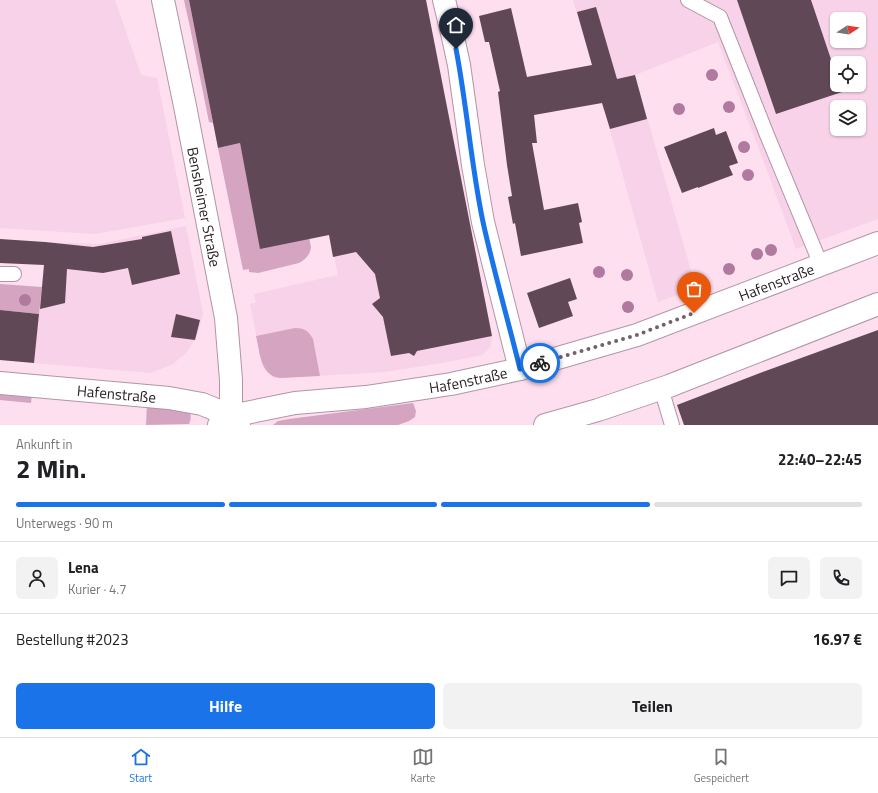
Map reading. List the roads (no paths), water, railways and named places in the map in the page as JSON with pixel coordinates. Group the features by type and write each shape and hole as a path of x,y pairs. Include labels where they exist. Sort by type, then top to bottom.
{"street":[{"name":"Bensheimer Straße","path":"163,0 226,318 231,380 229,422"},
{"path":"444,0 459,65 473,165 483,222 520,369"},
{"name":"Hafenstraße","path":"0,383 169,398 202,404 229,422 295,403 366,397 451,384 520,369 637,335 878,243"},
{"path":"545,425 598,410 661,388 878,304"}],"lane":[{"path":"688,0 720,17 821,265"},
{"path":"661,388 672,425"}]}
